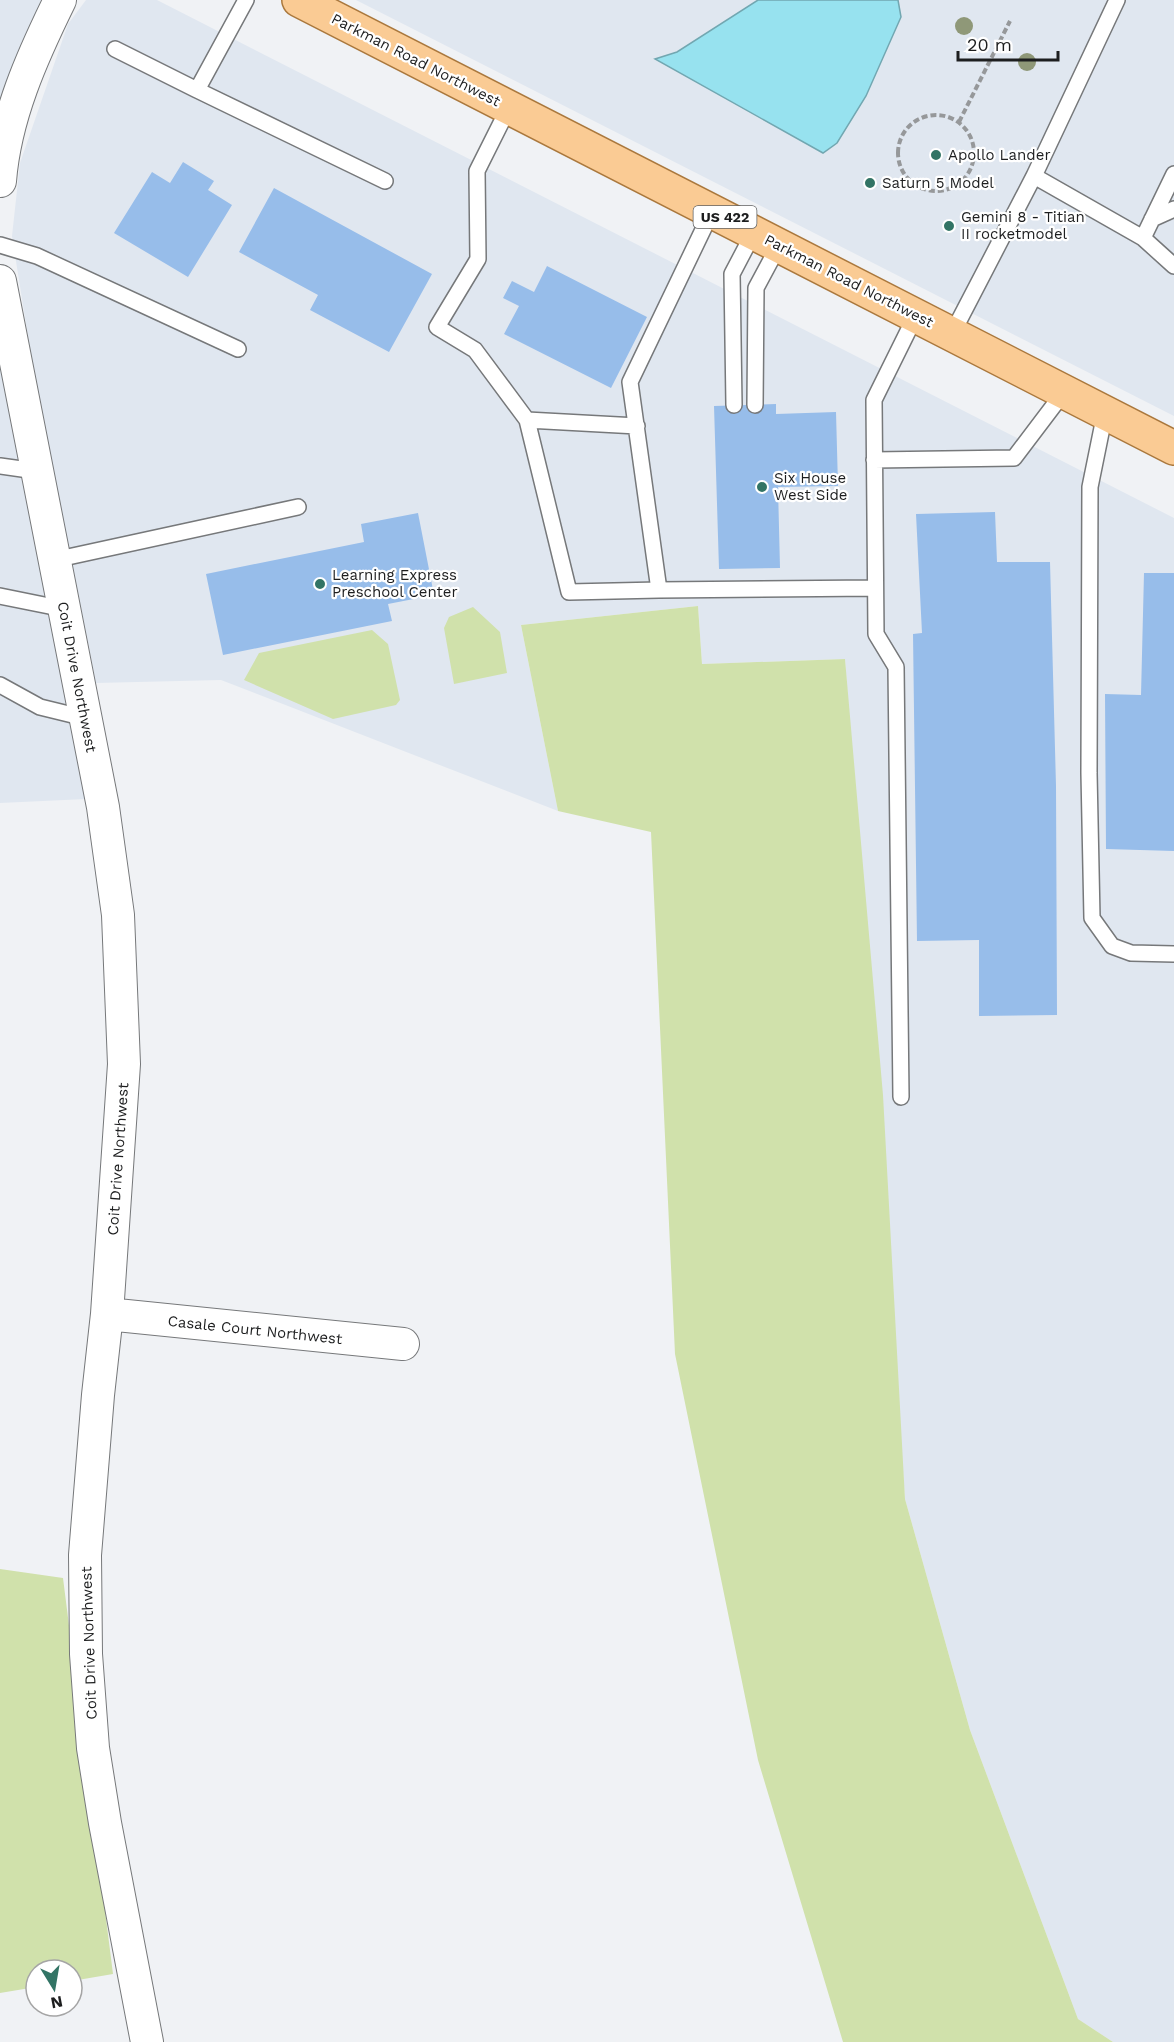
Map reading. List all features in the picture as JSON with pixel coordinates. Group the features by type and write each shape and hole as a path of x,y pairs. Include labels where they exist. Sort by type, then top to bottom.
{"main road":[{"name":"Parkman Road Northwest","path":"298,0 1174,448"}],"street":[{"path":"0,181 2,162 17,98 60,0"},
{"name":"Coit Drive Northwest","path":"0,281 103,807 118,915 123,987 124,1064 108,1314 98,1395 85,1555 86,1654 93,1748 147,2042"},
{"name":"Casale Court Northwest","path":"108,1314 403,1344"}],"lane":[{"path":"197,90 246,0"},
{"path":"952,334 1034,176 1117,0"},
{"path":"115,49 385,181"},
{"path":"509,107 477,171 478,259 437,327 476,350 527,420 569,591 875,588"},
{"path":"1143,238 1174,174"},
{"path":"1034,176 1143,238 1174,266"},
{"path":"1152,219 1174,209"},
{"path":"659,590 630,382 712,211"},
{"path":"734,405 732,274 766,239"},
{"path":"755,405 756,288 766,239"},
{"path":"0,245 37,256 238,349"},
{"path":"901,1097 896,668 876,634 874,400 916,315"},
{"path":"874,460 1014,458 1064,392"},
{"path":"1106,413 1090,487 1089,773 1092,918 1112,946 1131,953 1174,954"},
{"path":"527,420 636,426"},
{"path":"0,466 36,471"},
{"path":"54,560 298,507"},
{"path":"0,596 64,609"},
{"path":"0,685 40,707 85,718"}],"path":[{"path":"959,122 1010,21"},
{"path":"932,114 942,115 959,122 968,131 974,149 972,165 965,178 949,189 940,191 928,191 911,183 899,166 897,156 898,143 906,128 918,119 932,114"}],"shaded area":[{"path":"0,0 41,0 0,109"},
{"path":"86,0 157,0 1174,518 1174,2042 1113,2042 1078,2019 970,1730 905,1499 845,659 702,664 698,606 521,625 558,811 221,680 96,683 32,362 12,236 20,163 68,24"},
{"path":"356,0 1174,0 1174,416"},
{"path":"0,365 86,799 0,803"}],"green space":[{"path":"698,606 702,664 845,659 883,1095 905,1499 970,1730 1078,2019 1113,2042 843,2042 758,1760 675,1354 651,832 558,811 521,625"},
{"path":"473,607 500,632 507,673 454,684 444,628 449,617"},
{"path":"372,630 388,644 400,700 396,705 333,719 244,680 259,653"},
{"path":"0,1569 63,1578 113,1974 84,1979 84,1958 24,1958 24,1989 0,1993"}],"water":[{"path":"758,0 898,0 901,17 866,96 837,143 823,153 655,59 677,52"}],"building":[{"path":"183,162 214,181 208,190 232,205 188,277 114,233 152,172 170,183"},
{"path":"274,188 432,274 389,352 310,310 318,295 239,252"},
{"path":"547,266 647,317 611,388 504,334 519,306 503,298 512,281 534,292"},
{"name":"Six House West Side","path":"776,404 776,414 836,412 838,486 778,487 780,568 719,569 714,406"},
{"path":"995,512 997,562 1050,562 1056,786 1057,1015 979,1016 979,940 917,941 913,634 922,633 916,514"},
{"name":"Learning Express Preschool Center","path":"418,513 434,595 388,604 392,621 223,655 206,574 364,542 361,524"},
{"path":"1144,573 1174,573 1174,851 1106,849 1105,694 1141,695"}],"place":[{"name":"Apollo Lander","path":"936,155"},
{"name":"Saturn 5 Model","path":"870,183"},
{"name":"Gemini 8 - Titian II rocketmodel","path":"949,226"},
{"name":"Six House West Side","path":"762,487"},
{"name":"Learning Express Preschool Center","path":"320,584"}]}
